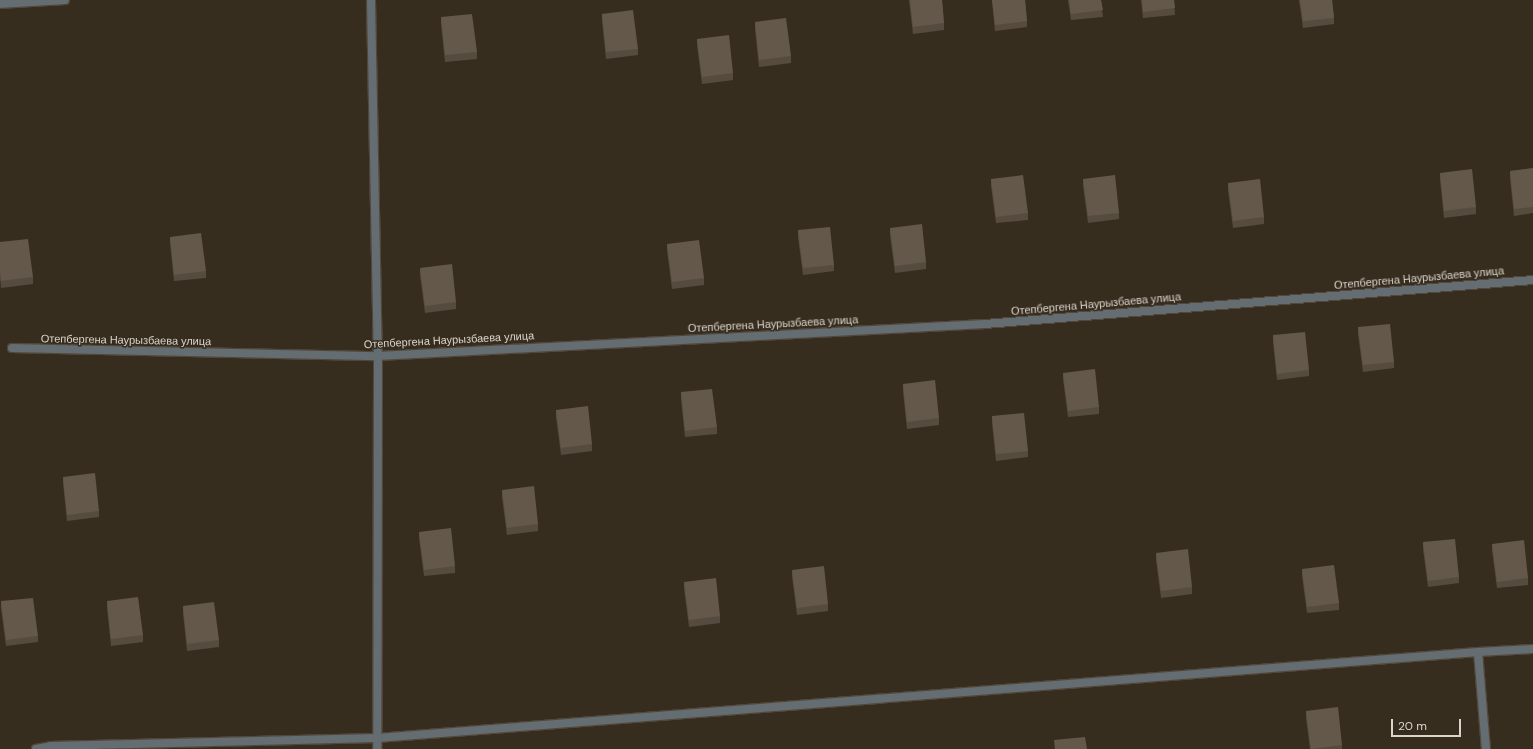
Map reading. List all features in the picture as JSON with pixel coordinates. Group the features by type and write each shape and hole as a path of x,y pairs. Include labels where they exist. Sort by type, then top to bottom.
{"street":[{"path":"0,4 65,0"},
{"path":"370,0 378,356 377,749"},
{"name":"Отепбергена Наурызбаева улица","path":"12,348 378,356 985,324 1533,280"},
{"path":"36,749 51,746 377,738 1478,652 1533,649"},
{"path":"1478,652 1486,749"}],"building":[{"path":"910,0 942,0 944,23 913,27"},
{"path":"992,0 1025,0 1027,21 995,25"},
{"path":"1069,0 1101,0 1103,10 1071,14"},
{"path":"1142,0 1174,0 1175,8 1143,12"},
{"path":"1300,0 1332,0 1334,18 1303,21"},
{"path":"633,10 638,49 606,52 602,14"},
{"path":"472,14 477,52 445,55 441,17"},
{"path":"786,18 791,56 759,60 755,22"},
{"path":"729,35 733,73 702,77 697,39"},
{"path":"1533,168 1533,207 1514,209 1510,171"},
{"path":"1472,169 1476,207 1444,211 1440,173"},
{"path":"1023,175 1028,213 996,217 991,179"},
{"path":"1115,175 1119,213 1088,216 1083,179"},
{"path":"1260,179 1264,217 1233,221 1228,183"},
{"path":"922,224 926,262 895,266 890,228"},
{"path":"830,227 834,265 803,268 798,230"},
{"path":"201,233 206,271 174,275 170,237"},
{"path":"28,239 33,277 1,281 0,242"},
{"path":"699,240 704,278 672,282 667,244"},
{"path":"452,264 456,302 425,306 420,268"},
{"path":"1390,324 1394,362 1363,365 1358,327"},
{"path":"1305,332 1309,370 1277,374 1273,335"},
{"path":"1095,369 1099,407 1068,411 1063,373"},
{"path":"935,380 939,418 907,422 903,384"},
{"path":"712,389 717,427 685,431 681,392"},
{"path":"588,406 592,444 561,448 556,410"},
{"path":"1024,413 1028,451 996,454 992,416"},
{"path":"95,473 99,511 67,515 63,477"},
{"path":"534,486 538,524 507,528 502,490"},
{"path":"451,528 455,566 424,570 419,532"},
{"path":"1455,539 1459,577 1428,581 1423,542"},
{"path":"1524,540 1528,578 1497,582 1492,544"},
{"path":"1188,549 1192,587 1161,591 1156,553"},
{"path":"1334,565 1339,603 1307,607 1302,569"},
{"path":"824,566 828,604 797,608 792,570"},
{"path":"716,578 720,616 689,620 684,582"},
{"path":"138,597 143,635 111,639 107,601"},
{"path":"33,598 38,636 6,640 1,601"},
{"path":"214,602 219,640 187,644 183,606"},
{"path":"1338,707 1342,745 1311,749 1306,711"},
{"path":"1085,737 1087,749 1055,749 1054,740"}]}
